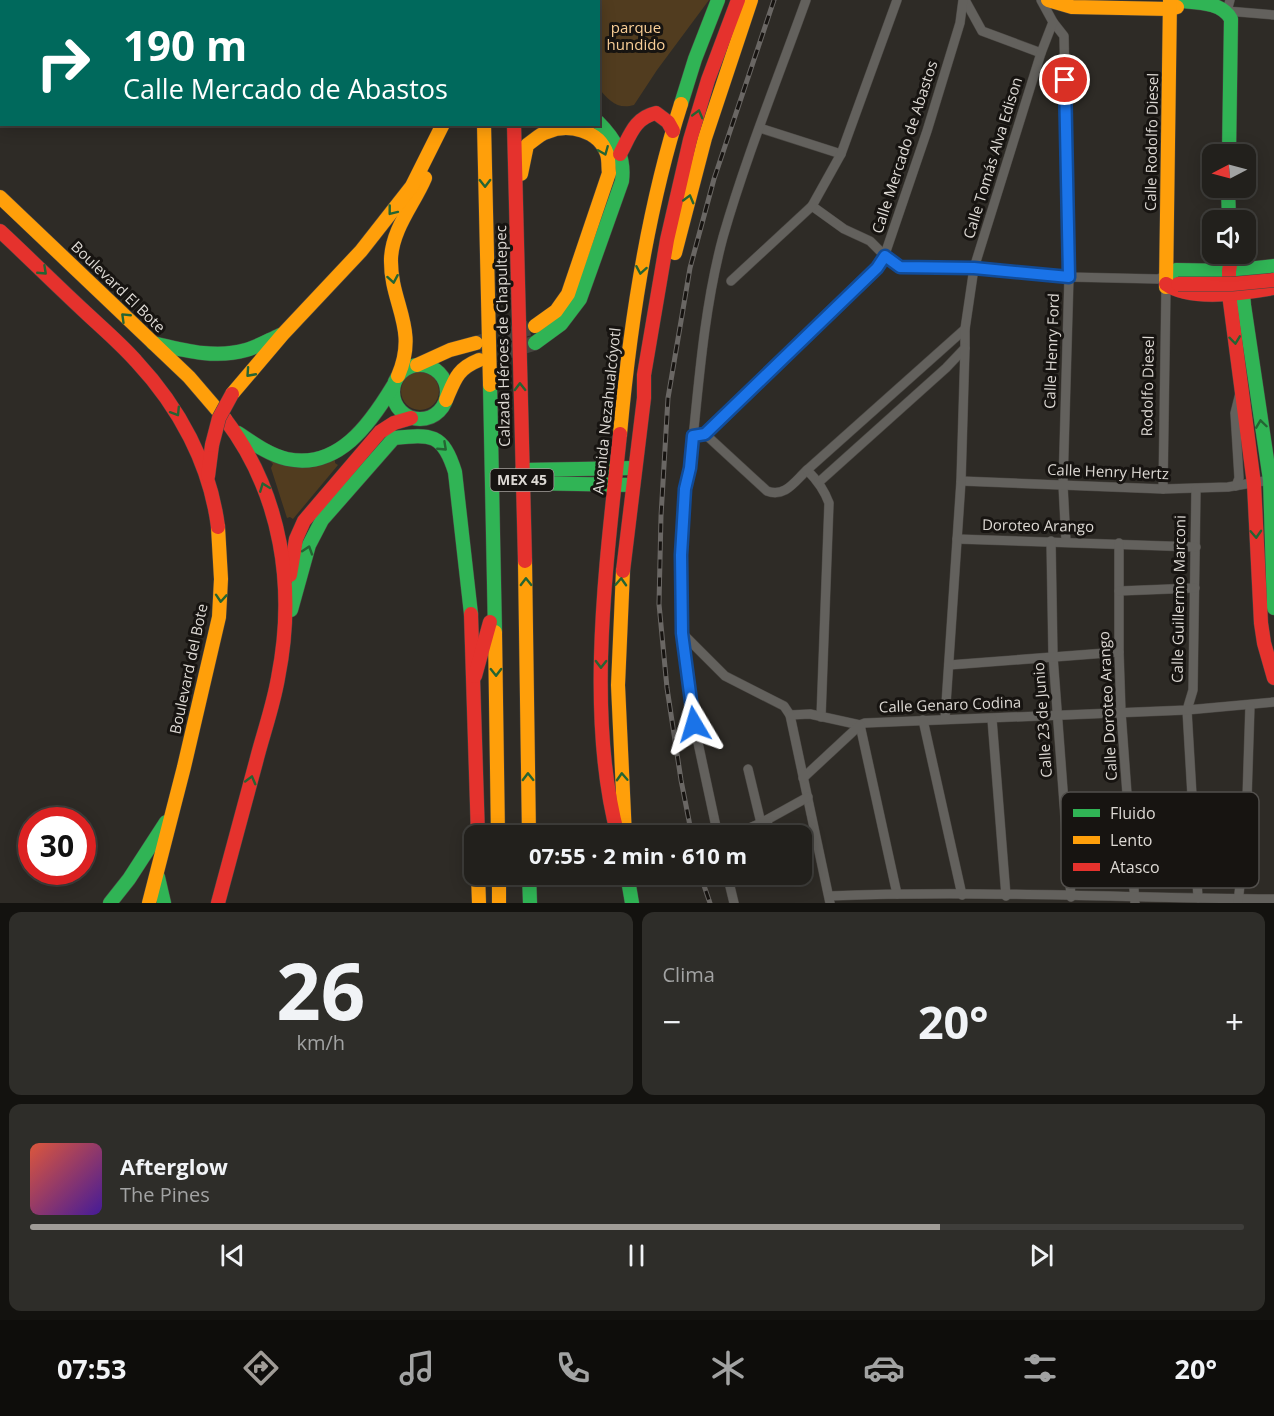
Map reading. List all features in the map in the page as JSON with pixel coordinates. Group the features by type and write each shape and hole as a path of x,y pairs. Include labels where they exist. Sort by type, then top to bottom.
{"main road":[{"name":"Avenida Nezahualcóyotl","path":"616,825 610,800 600,692 603,613 621,427 648,228 673,131 699,48 718,0"},
{"path":"624,825 619,729 621,581 644,399 644,375 675,207 687,155 705,88 738,0"},
{"path":"644,399 653,378 669,280 683,220 705,138 751,0"},
{"path":"1048,0 1072,7 1171,3 1229,6 1231,19 1229,144"},
{"name":"Calle Rodolfo Diesel","path":"1169,281 1171,3"},
{"path":"620,154 631,130 644,116 656,112 668,122 673,131"},
{"path":"535,343 560,327 571,315 580,299 622,181 623,169 620,154 610,133 600,124"},
{"path":"208,476 212,445 219,418 232,394 283,334 361,251 412,186 443,126"},
{"path":"443,126 423,184 394,238 391,257 392,271 405,337 406,354 392,392 400,411 412,418 425,435 434,439 449,452 455,472 473,628 478,825"},
{"name":"Calzada Héroes de Chapultepec","path":"484,126 498,825"},
{"name":"Calzada Héroes de Chapultepec","path":"514,126 529,825"},
{"path":"516,194 527,145 545,132 560,128 582,130 599,140 607,154 609,173 568,294 556,311 535,326"},
{"name":"Boulevard El Bote","path":"0,197 189,377 231,427"},
{"name":"Boulevard del Bote","path":"0,231 136,360 155,381 191,436 208,476 219,527 220,609 215,639 149,903"},
{"path":"1234,264 1241,387 1254,484 1261,623 1274,678"},
{"path":"1169,281 1176,270 1235,270 1272,277"},
{"path":"1169,281 1272,277"},
{"path":"1169,281 1174,290 1181,292 1236,293 1272,277"},
{"path":"1236,293 1270,480 1274,608"},
{"path":"153,343 194,352 229,354 247,350 283,334"},
{"path":"231,427 253,444 283,458 303,461 323,458 344,448 358,435 377,413 396,381 410,367 450,350 476,344"},
{"path":"286,598 296,539 304,521 380,432 394,423 412,418 424,419 434,416 441,409 454,381 465,366 479,360"},
{"path":"417,365 425,365 441,374 447,391 446,400"},
{"path":"231,427 262,480 275,516 283,555 286,627"},
{"path":"621,427 639,429"},
{"path":"218,903 278,680 286,627 309,545 322,520 394,438 425,435"},
{"path":"522,476 634,468"},
{"path":"522,476 632,485"},
{"path":"475,676 495,604"},
{"path":"111,903 172,813"},
{"path":"207,903 231,856"},
{"path":"158,869 160,891 164,903"},
{"path":"478,885 479,903"},
{"path":"499,885 499,903"},
{"path":"529,885 530,903"},
{"path":"629,885 632,903"}],"street":[{"path":"716,825 694,724 682,633 681,555 685,489 690,468 712,287 723,239 806,0"},
{"path":"731,281 812,206 841,154 897,0"},
{"path":"964,0 982,31 1041,53"},
{"name":"Calle Mercado de Abastos","path":"705,434 877,268 885,256 934,109 960,23 964,0"},
{"path":"1041,0 1053,22"},
{"path":"1229,6 1274,15"},
{"name":"Calle Tomás Alva Edison","path":"945,719 961,481 965,329 974,268 1041,53 1053,22"},
{"name":"Calle Henry Ford","path":"1053,22 1064,36 1069,277 1063,485 1066,542"},
{"path":"760,128 841,154"},
{"path":"812,206 844,229 870,241 900,267 974,268 1069,277 1169,281"},
{"name":"Rodolfo Diesel","path":"1163,489 1169,281"},
{"path":"693,436 705,434 756,483 770,493 785,491 965,329"},
{"path":"819,482 946,368 965,348"},
{"path":"1236,486 1239,478 1235,413 1241,387"},
{"path":"807,470 819,482 829,503 821,717"},
{"name":"Calle Henry Hertz","path":"961,481 1196,489 1254,484 1270,480"},
{"name":"Calle Guillermo Marconi","path":"1192,792 1187,710 1193,690 1196,489"},
{"name":"Doroteo Arango","path":"957,539 1196,547"},
{"name":"Calle 23 de Junio","path":"1051,541 1053,656 1063,792"},
{"name":"Calle Doroteo Arango","path":"1119,543 1119,652 1127,792"},
{"path":"1119,591 1195,588"},
{"path":"682,633 725,676 784,706 790,715 830,900 897,894 936,899 962,895 1030,899 1071,897 1198,898 1238,901 1274,899"},
{"path":"949,665 1119,652"},
{"name":"Calle Genaro Codina","path":"790,715 810,714 860,725 923,720 1187,710 1274,702"},
{"path":"1247,792 1250,705"},
{"path":"992,718 1006,896"},
{"path":"923,720 962,895"},
{"path":"803,778 860,725"},
{"path":"860,725 897,894"},
{"path":"748,769 766,825"},
{"path":"755,825 808,798"},
{"path":"730,885 734,903"},
{"name":"Calle 23 de Junio","path":"1070,888 1071,897"},
{"name":"Calle Guillermo Marconi","path":"1197,888 1198,898"}],"green space":[{"name":"parque hundido","path":"600,0 709,0 634,105 618,105 600,90"},
{"path":"420,372 434,377 439,391 434,405 420,410 406,405 401,391 406,377"},
{"path":"335,459 338,465 293,519 287,518 271,468 273,464 270,461 303,464"}],"tunnel":[{"path":"477,343 529,328"},
{"path":"479,360 535,343"}],"railway":[{"path":"690,825 667,688 659,604 661,516 668,398 690,268 714,179 774,0"},
{"path":"704,885 710,903"}],"traffic: fast":[{"path":"681,104 695,59 718,0"},
{"path":"1173,0 1213,5 1220,8 1231,19 1229,144"},
{"path":"535,343 561,324 580,299 622,181 623,172 618,149 600,124"},
{"path":"1228,198 1229,210"},
{"path":"1238,264 1270,480 1274,608"},
{"path":"1167,275 1176,270 1229,271 1274,266"},
{"path":"153,343 211,354 223,354 250,349 280,335"},
{"path":"415,365 425,365 435,369 443,377 447,392 443,407 435,415 425,419 415,419 405,415 397,407 393,397 393,387 397,377 405,369 415,365"},
{"path":"490,385 495,632"},
{"path":"238,433 280,457 305,461 322,458 337,451 363,429 393,386"},
{"path":"291,610 309,545 322,520 394,438 417,436 434,439 440,443 446,450 455,472 471,614"},
{"path":"522,470 634,468"},
{"path":"523,483 632,485"},
{"path":"110,903 129,879 166,822"},
{"path":"158,877 164,903"},
{"path":"529,885 530,903"},
{"path":"629,885 632,903"}],"traffic: slow":[{"path":"675,253 705,138 751,0"},
{"path":"1048,0 1072,7 1170,9 1177,7"},
{"path":"1166,287 1170,0"},
{"path":"620,434 629,351 649,226 681,104"},
{"path":"232,394 283,334 361,251 412,186 442,126"},
{"path":"484,126 490,385"},
{"path":"521,174 527,145 542,134 555,129 573,129 590,134 603,146 608,156 609,173 568,294 556,311 535,326"},
{"path":"398,376 406,344 405,330 392,275 392,248 399,227 425,178"},
{"path":"0,197 189,377 225,419"},
{"path":"417,365 450,350 476,343"},
{"path":"446,400 461,371 479,360"},
{"path":"149,903 219,617 221,579 218,527"},
{"path":"525,561 529,825"},
{"path":"623,571 618,685 624,825"},
{"path":"495,632 498,825"},
{"path":"478,885 479,903"},
{"path":"499,885 499,903"}],"traffic: jam":[{"path":"623,571 644,398 644,375 667,240 690,140 708,80 738,0"},
{"path":"620,154 638,123 649,115 656,113 668,122 673,131"},
{"path":"514,126 525,561"},
{"path":"0,231 124,348 166,397 200,459 208,481 218,527"},
{"path":"1230,264 1229,294 1254,484 1261,623 1274,678"},
{"path":"1178,284 1232,284 1274,280"},
{"path":"1166,284 1189,293 1218,295 1274,288"},
{"path":"212,445 219,418 232,394"},
{"path":"290,575 296,539 304,521 380,432 394,423 411,418"},
{"path":"218,903 276,689 283,644 285,610 280,543 272,510 260,478 225,419"},
{"path":"616,825 608,789 601,688 605,584 620,434"},
{"path":"208,476 212,445"},
{"path":"471,614 478,825"},
{"path":"475,676 490,622"}],"route":[{"path":"694,724 682,633 681,555 685,489 690,468 693,436 705,434 877,268 885,256 900,267 974,268 1069,277 1065,80"}]}
